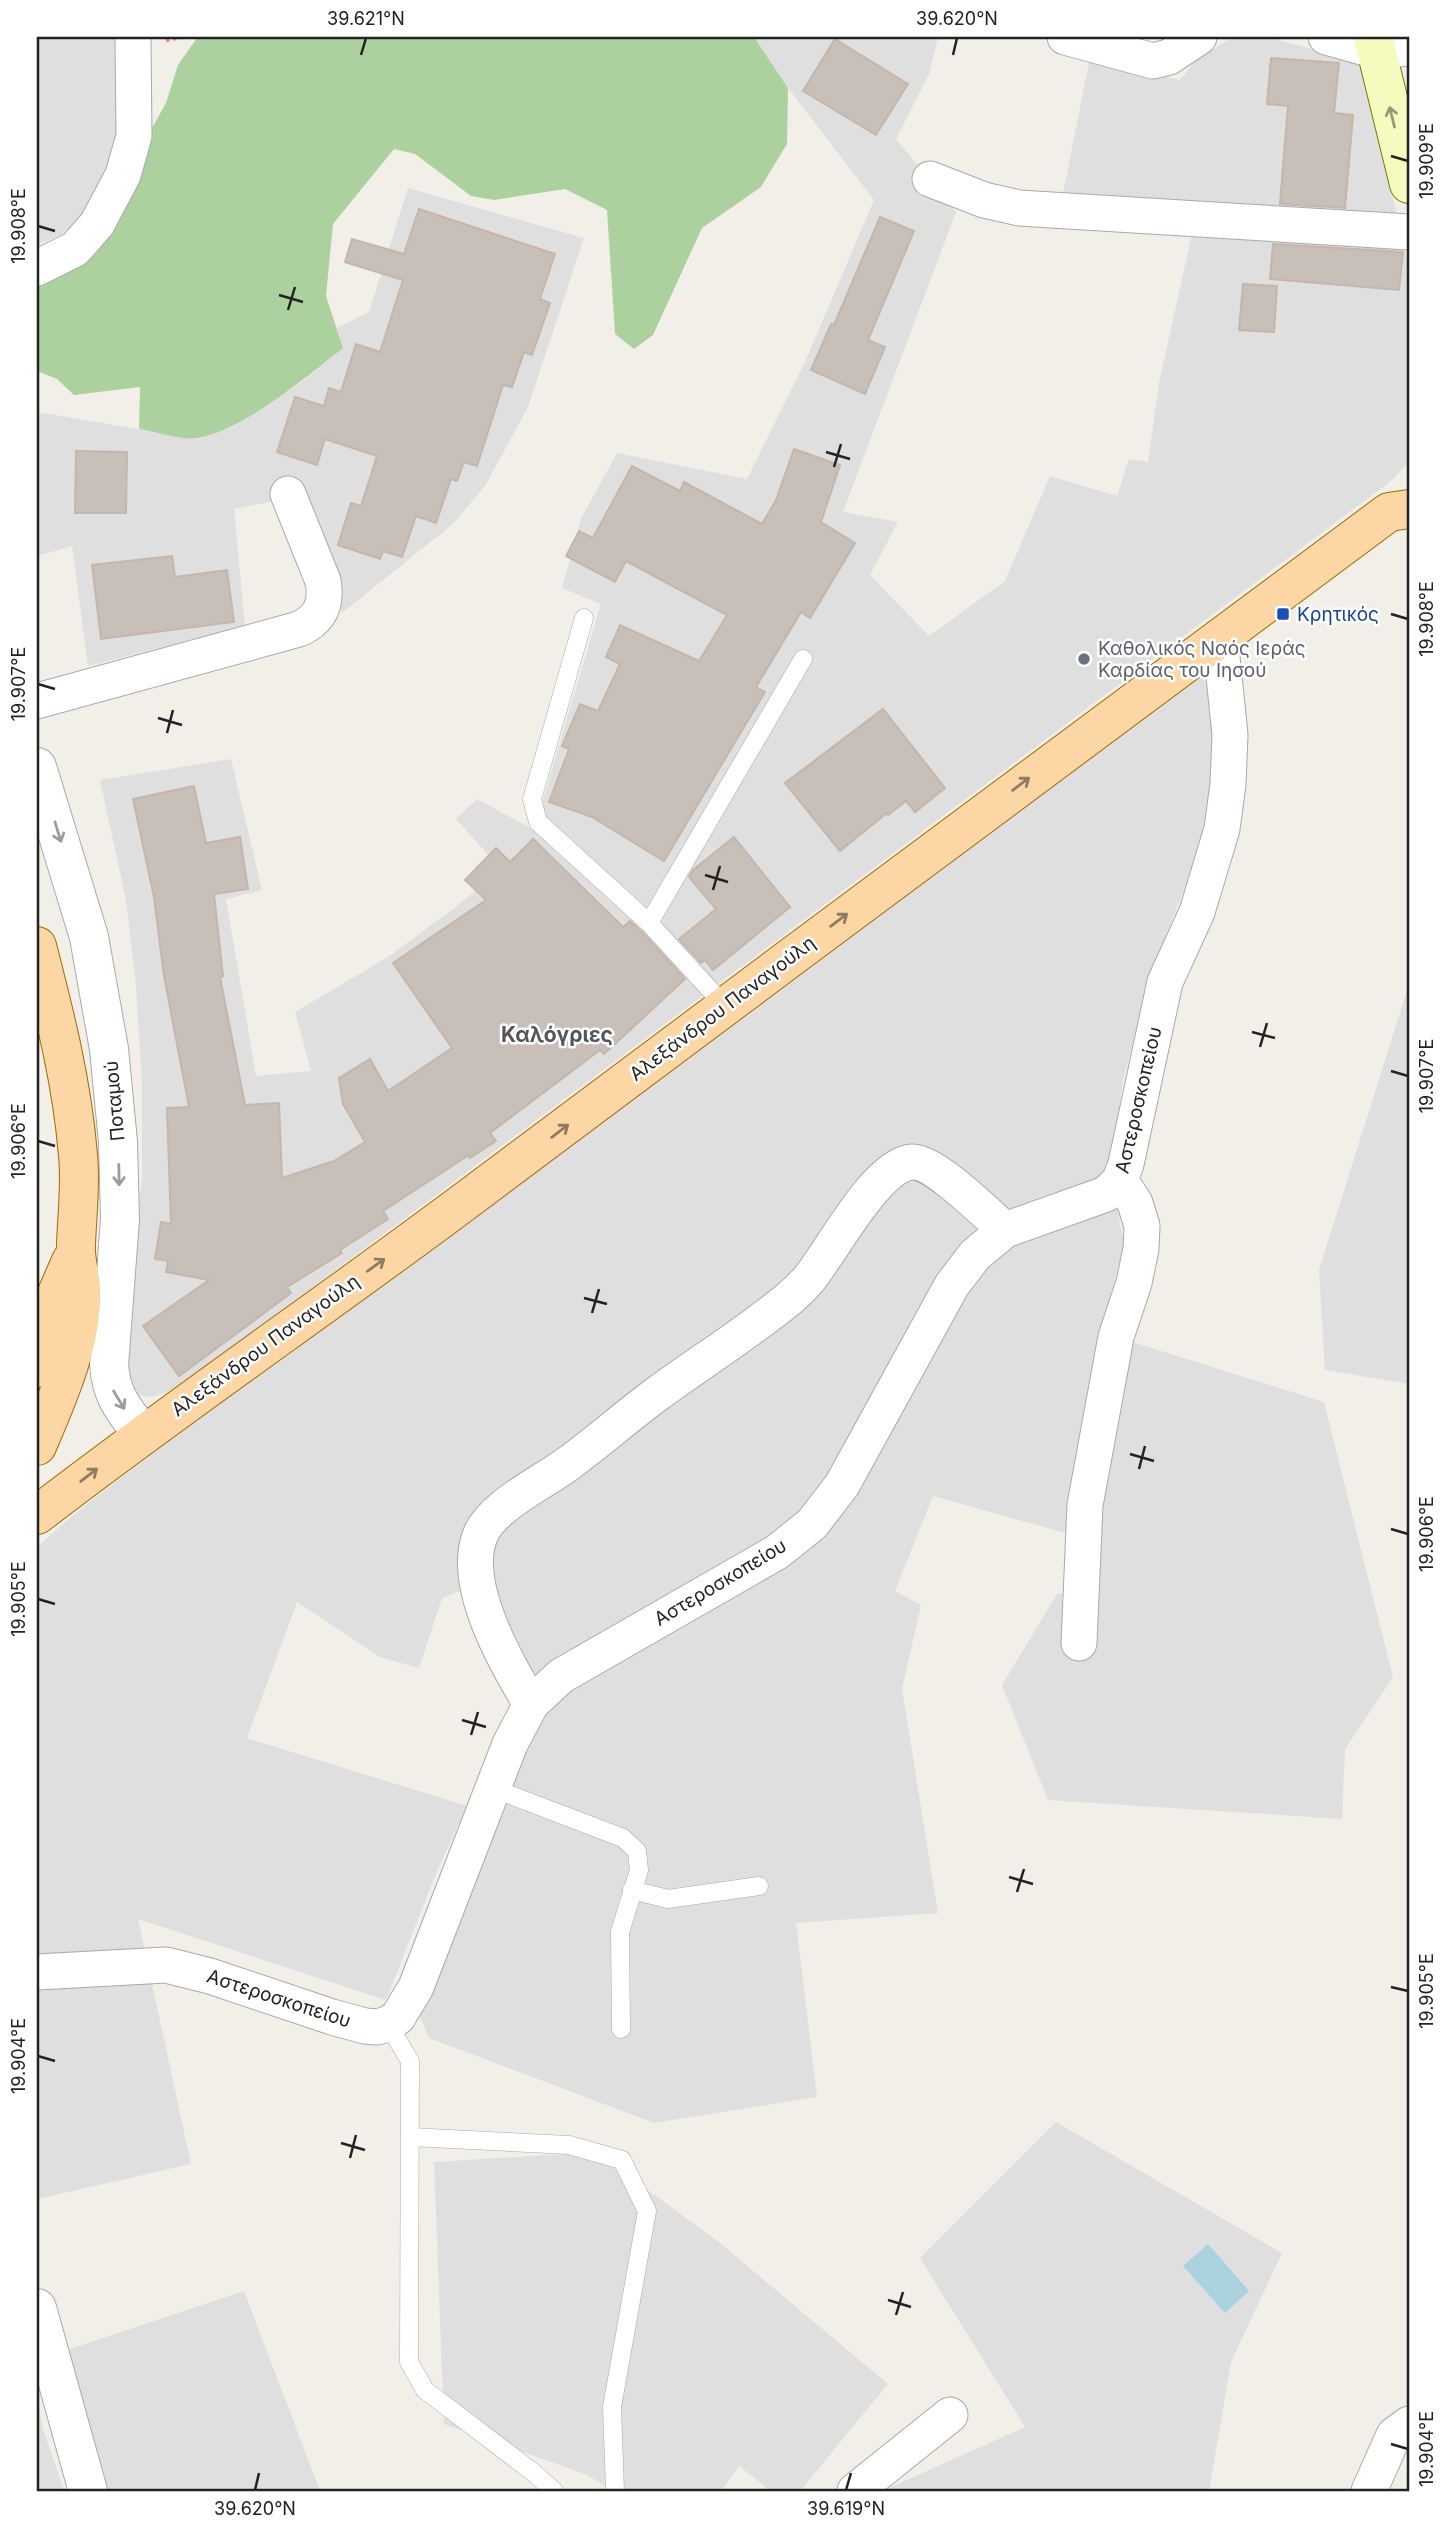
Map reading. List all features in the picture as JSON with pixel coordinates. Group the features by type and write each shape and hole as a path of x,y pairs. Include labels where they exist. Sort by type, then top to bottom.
{"main road":[{"path":"1386,46 1409,184"},
{"name":"Αλεξάνδρου Παναγούλη","path":"37,1515 142,1434 476,1194 1220,637 1403,505"},
{"path":"37,946 65,1051 72,1098 79,1157 76,1250 81,1288 69,1364 37,1446"},
{"path":"37,1368 54,1300 76,1250"}],"street":[{"path":"37,268 75,249 97,224 123,175 134,136 133,37"},
{"path":"1065,37 1153,61 1169,57 1199,37"},
{"path":"1326,37 1386,46"},
{"path":"930,179 984,200 1020,208 1409,232"},
{"path":"37,701 310,624 319,615 324,604 323,580 288,494"},
{"name":"Αστεροσκοπείου","path":"37,1972 166,1965 210,1976 365,2026 377,2027 398,2018 416,1987 492,1788 510,1744 531,1704 561,1676 777,1552 812,1524 842,1485 952,1285 975,1255 1005,1230 1106,1194 1120,1180 1126,1164 1165,982 1197,912 1222,829 1228,784 1230,735 1220,637"},
{"name":"Ποταμού","path":"37,767 89,937 109,1049 118,1142 120,1219 109,1365 111,1386 117,1399 142,1434"},
{"path":"531,1704 507,1662 490,1622 479,1586 475,1559 486,1524 571,1462 658,1393 786,1302 809,1279 867,1195 901,1165 914,1161 936,1170 1005,1230"},
{"path":"1080,1643 1085,1505 1116,1337 1134,1283 1141,1249 1142,1226 1135,1203 1120,1180"},
{"path":"37,2308 88,2491"},
{"path":"855,2491 950,2415"},
{"path":"1369,2491 1394,2435 1409,2424"}],"lane":[{"path":"584,618 532,799 538,822 649,923 725,1006"},
{"path":"649,923 803,659"},
{"path":"492,1788 632,1843 640,1860 620,1932 621,2029"},
{"path":"632,1890 668,1899 759,1886"},
{"path":"388,2024 410,2061 409,2362 425,2390 554,2491"},
{"path":"410,2137 569,2145 622,2160 647,2211 612,2407 615,2491"}],"shaded area":[{"path":"37,37 134,37 122,116 104,180 80,217 60,236 37,244"},
{"path":"754,37 938,37 929,74 896,139 956,212 843,512 898,522 870,575 929,636 1005,581 1050,476 1117,496 1129,459 1148,462 1159,383 1197,211 1061,204 1090,57 1180,80 1196,60 1233,37 1267,37 1361,62 1409,268 1409,462 1391,481 190,1379 165,1393 151,1397 134,1394 124,1384 122,1334 142,1179 142,1084 136,985 126,900 100,780 231,759 262,890 226,899 256,1076 311,1071 295,1012 388,957 457,906 501,869 456,819 477,799 534,830 601,604 562,588 581,519 617,453 747,479 805,362 874,200 788,88"},
{"path":"408,188 584,238 528,407 485,486 453,524 342,613 299,496 234,509 245,626 88,666 72,546 37,556 37,412 196,439 233,426 298,385 343,348 337,328 369,312"},
{"path":"1203,674 1212,710 1212,762 1207,820 1192,870 1152,970 1123,1080 1110,1168 1124,1245 1101,1332 1324,1402 1393,1677 1345,1749 1342,1819 1048,1800 1002,1685 1057,1594 1094,1589 1094,1541 933,1496 895,1591 921,1605 902,1689 938,1913 796,1923 817,2097 654,2123 429,2038 420,2017 523,1754 550,1708 484,1581 442,1598 419,1668 380,1657 297,1602 247,1738 467,1806 437,1871 386,2000 138,1919 191,2164 37,2199 37,1547 78,1511 288,1349"},
{"path":"1409,984 1409,1384 1325,1370 1319,1270"},
{"path":"1056,2122 1282,2253 1231,2362 1209,2491 882,2491 1025,2427 920,2258"},
{"path":"596,2152 720,2243 888,2384 800,2491 771,2491 739,2466 721,2491 614,2491 585,2474 444,2424 434,2162"},
{"path":"244,2291 320,2491 105,2491 64,2351"},
{"path":"37,2400 44,2432 64,2491 37,2491"}],"green space":[{"path":"754,37 788,88 787,144 761,187 702,228 653,335 634,349 615,334 607,210 565,189 494,200 471,196 415,154 394,149 333,224 326,296 343,348 274,401 234,425 197,438 176,437 139,429 140,387 74,395 57,379 37,371 37,278 122,182 166,103 178,65 197,38"}],"water":[{"path":"1208,2244 1249,2291 1225,2313 1183,2266"}],"building":[{"path":"835,39 908,84 876,135 803,91"},
{"path":"1271,58 1339,63 1334,113 1353,115 1345,208 1280,204 1288,106 1267,104"},
{"path":"419,209 555,254 540,299 550,303 532,355 524,352 512,387 503,385 477,466 464,462 457,481 451,479 436,523 416,516 402,557 383,551 380,559 338,545 351,503 361,506 377,456 325,439 317,465 277,452 295,397 324,406 329,388 341,392 356,344 380,352 403,280 345,262 352,239 404,254"},
{"path":"880,217 914,231 868,340 885,347 865,394 811,370 831,324 834,325"},
{"path":"1273,244 1403,252 1399,290 1270,279"},
{"path":"1243,284 1277,286 1274,332 1239,330"},
{"path":"794,449 840,465 821,522 855,543 810,618 801,612 756,687 765,692 664,861 592,817 549,802 569,749 562,746 580,704 598,711 620,664 606,657 620,625 699,661 727,615 626,561 615,582 566,556 579,531 593,538 632,466 680,491 684,482 762,524 776,500"},
{"path":"76,451 127,452 126,513 75,513"},
{"path":"172,556 175,577 227,570 234,622 101,639 92,565"},
{"path":"883,709 945,788 915,812 906,801 840,851 785,783"},
{"path":"194,786 206,843 240,837 248,889 214,894 223,976 220,977 245,1105 279,1103 282,1178 334,1161 365,1142 343,1104 339,1078 370,1059 388,1091 452,1048 393,963 486,900 465,880 496,848 510,862 533,839 623,927 630,921 641,931 685,979 604,1054 600,1050 490,1133 496,1141 470,1158 469,1155 383,1211 388,1219 340,1250 342,1253 287,1287 291,1293 179,1376 143,1326 209,1280 166,1272 168,1261 155,1259 161,1222 171,1224 167,1108 189,1107 164,976 154,897 133,799"},
{"path":"734,837 790,907 713,970 705,960 701,963 679,939 716,909 689,877 693,870"}],"place":[{"name":"Κρητικός","path":"1283,614"},
{"name":"Καθολικός Ναός Ιεράς Καρδίας του Ιησού","path":"1084,659"}],"district":[{"name":"Καλόγριες","path":"557,1035"}]}
